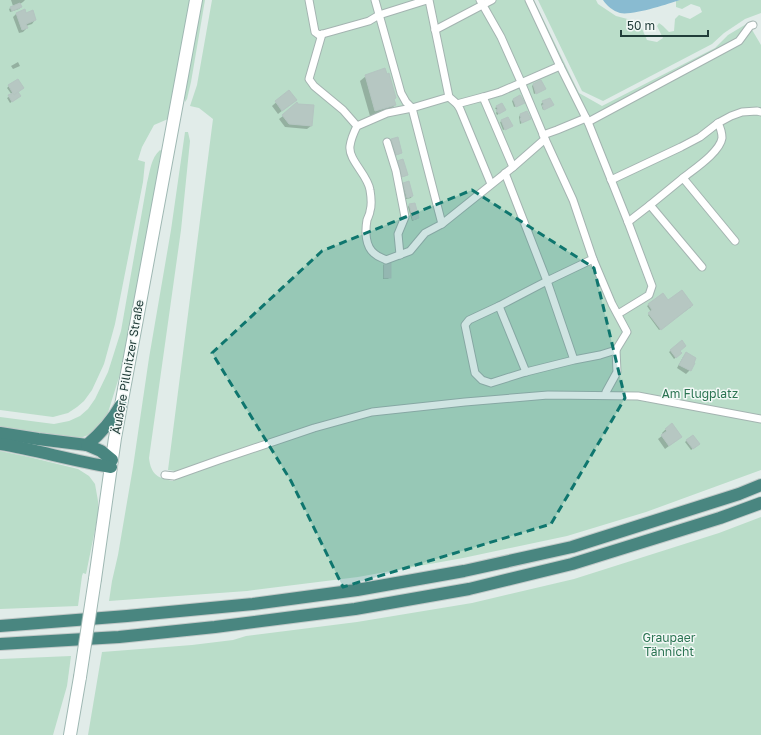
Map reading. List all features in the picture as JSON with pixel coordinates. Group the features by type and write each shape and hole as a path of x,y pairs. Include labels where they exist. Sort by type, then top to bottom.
{"highway":[{"path":"87,445 108,425 116,415 121,405"},
{"path":"0,434 87,445 101,451 111,464"},
{"path":"0,444 25,448 88,463 111,464"},
{"path":"0,626 253,604 357,590 464,571 572,547 740,494 761,485"},
{"path":"0,644 119,637 215,627 355,609 469,589 572,564 720,518 761,503"}],"main road":[{"name":"Äußere Pillnitzer Straße","path":"70,735 121,405 196,0"}],"lane":[{"path":"309,0 315,32 319,35 369,21 379,15 428,0 449,97 457,104 492,184"},
{"path":"375,0 401,93 406,102 412,108 442,224"},
{"path":"435,30 481,3 492,0"},
{"path":"529,0 587,120 652,286 649,295 618,314"},
{"path":"481,3 501,37 521,82 573,200 593,259 612,304 627,332 616,350 616,372 606,392"},
{"path":"449,97 412,108 387,113 357,126 352,138 349,148 353,160 366,179 370,188 371,200 366,234 369,247 375,254 386,260 410,251 425,234 442,224 513,167 544,137 557,130 587,120 739,42 750,26 753,25"},
{"path":"322,34 309,79 314,86 343,110 357,126"},
{"path":"457,104 500,92 560,66"},
{"path":"483,97 513,167"},
{"path":"611,180 682,147 700,137 730,116 742,112 761,112"},
{"path":"628,222 713,154 718,148 722,138 718,123"},
{"path":"387,142 396,171 405,217 398,234 400,255"},
{"path":"505,173 547,281 574,360"},
{"path":"683,178 735,240"},
{"path":"650,205 702,267"},
{"path":"593,259 469,320 465,325 475,373 482,380 491,383 526,372 616,350"},
{"path":"499,306 526,372"},
{"path":"165,475 174,476 307,430 372,412 465,402 548,395 638,396 761,419"}],"highlighted area":[{"path":"472,190 594,268 625,398 551,524 343,587 291,481 212,353 322,251"}],"green space":[{"path":"0,0 191,0 168,119 154,125 142,147 138,160 145,162 143,182 115,324 104,364 92,390 84,401 68,413 53,417 0,410"},
{"path":"200,0 205,0 191,82 185,102 184,93"},
{"name":"Am Flugplatz","path":"212,0 534,0 579,93 602,106 715,48 728,35 748,23 761,45 761,470 646,512 567,536 463,558 358,577 247,591 109,601 133,467 185,132 188,132 190,141 181,230 149,458 151,468 156,475 163,479 173,481 175,471 168,470 213,119 199,108 190,106 197,85"},
{"path":"538,0 596,0 598,4 616,16 639,22 647,40 657,42 663,38 657,26 659,23 669,32 674,31 675,19 679,15 690,19 702,12 700,7 691,4 682,9 676,7 676,1 761,0 761,13 745,19 724,33 712,44 603,101 582,91"},
{"path":"160,150 163,152 125,358 106,419 96,430 78,439 0,428 0,417 54,424 69,421 80,416 88,409 95,399 108,372 121,331 150,169 157,153"},
{"path":"0,451 78,469 89,476 95,484 98,501 98,515 86,574 83,573 82,576 78,606 0,609"},
{"name":"Graupaer Tännicht","path":"761,517 761,735 88,735 102,652 192,645 233,640 246,636 357,622 472,603 574,579 719,533"},
{"path":"71,656 67,686 53,735 0,735 0,659"}],"water":[{"path":"603,0 680,0 632,13 620,13 613,10"}],"building":[{"path":"20,3 22,7 12,11 10,7"},
{"path":"25,9 26,13 33,10 36,20 26,24 28,28 22,30 16,13"},
{"path":"385,68 387,74 389,73 396,98 394,99 396,105 375,111 365,75"},
{"path":"18,79 24,88 14,95 8,85"},
{"path":"541,80 546,89 536,94 533,84"},
{"path":"289,90 297,100 282,111 275,101"},
{"path":"18,92 21,96 12,102 8,95 13,93 14,95"},
{"path":"520,95 525,103 516,107 513,99"},
{"path":"550,98 554,105 544,110 542,101"},
{"path":"297,102 298,104 314,105 312,126 289,124 282,115"},
{"path":"502,103 506,110 499,114 496,110 498,109 496,106"},
{"path":"527,111 531,119 522,123 520,114"},
{"path":"508,117 513,126 505,130 501,120"},
{"path":"398,137 402,153 396,155 391,139"},
{"path":"403,159 408,175 402,177 397,161"},
{"path":"409,181 413,196 407,198 403,183"},
{"path":"415,203 419,218 413,220 409,204"},
{"path":"384,263 391,263 391,278 384,278"},
{"path":"682,290 693,305 661,330 648,313 652,310 648,304 663,293 668,300"},
{"path":"682,340 686,346 680,351 682,353 676,358 670,350"},
{"path":"686,352 696,358 691,371 679,365"},
{"path":"672,423 682,437 669,446 661,435 667,431 665,429"},
{"path":"693,435 700,444 693,449 686,440"}]}
